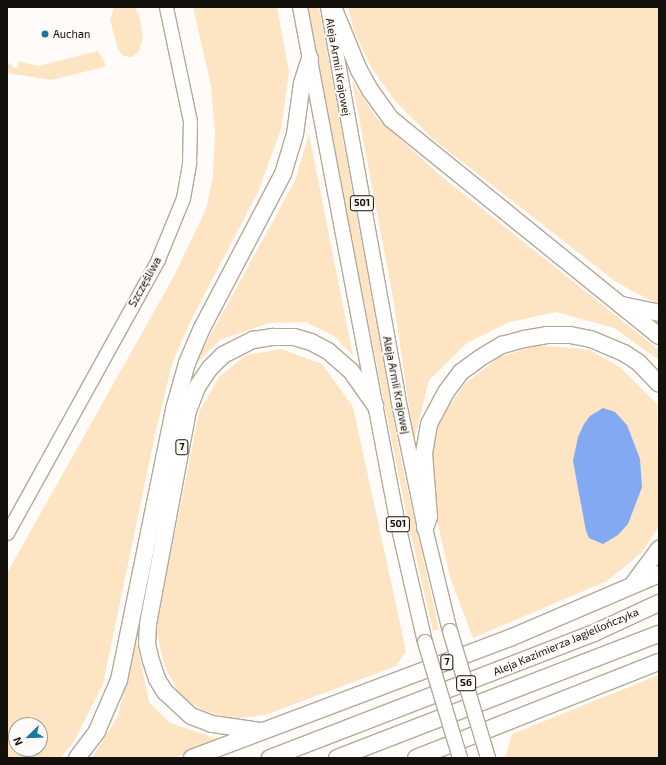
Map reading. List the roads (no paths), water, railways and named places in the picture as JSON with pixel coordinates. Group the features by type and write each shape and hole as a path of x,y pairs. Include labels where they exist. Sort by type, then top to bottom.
{"highway":[{"path":"333,7 359,70 391,119 659,336"},
{"path":"77,758 97,731 119,680 174,409 186,363 202,328 282,174 293,139 302,83 310,58"},
{"path":"620,304 659,313"},
{"path":"424,528 429,517 424,453 429,424 446,392 461,372 480,358 502,345 524,339 547,335 570,335 591,339 624,353 638,362 659,384"},
{"name":"7","path":"375,405 351,371 328,351 306,340 273,337 253,340 223,355 210,368 197,387 188,411 148,624 147,644 156,679 165,692 191,716 212,724 260,731 510,638 659,574"},
{"path":"631,587 659,549"},
{"name":"Aleja Kazimierza Jagiellończyka","path":"270,758 543,653 659,603"},
{"name":"S6","path":"337,758 659,634"},
{"path":"416,758 659,662"},
{"path":"192,758 260,731"}],"main road":[{"name":"501","path":"300,7 375,405 425,642 460,758"},
{"name":"Aleja Armii Krajowej","path":"328,7 367,230 424,528 450,631 488,758"}],"street":[{"name":"Szczęśliwa","path":"7,532 158,259 183,198 189,163 190,121 166,7"}],"water":[{"path":"603,408 615,412 627,425 640,459 642,487 628,524 618,535 603,544 589,538 586,531 573,461 578,437 584,424 590,416"}],"place":[{"name":"Auchan","path":"45,34"}]}
